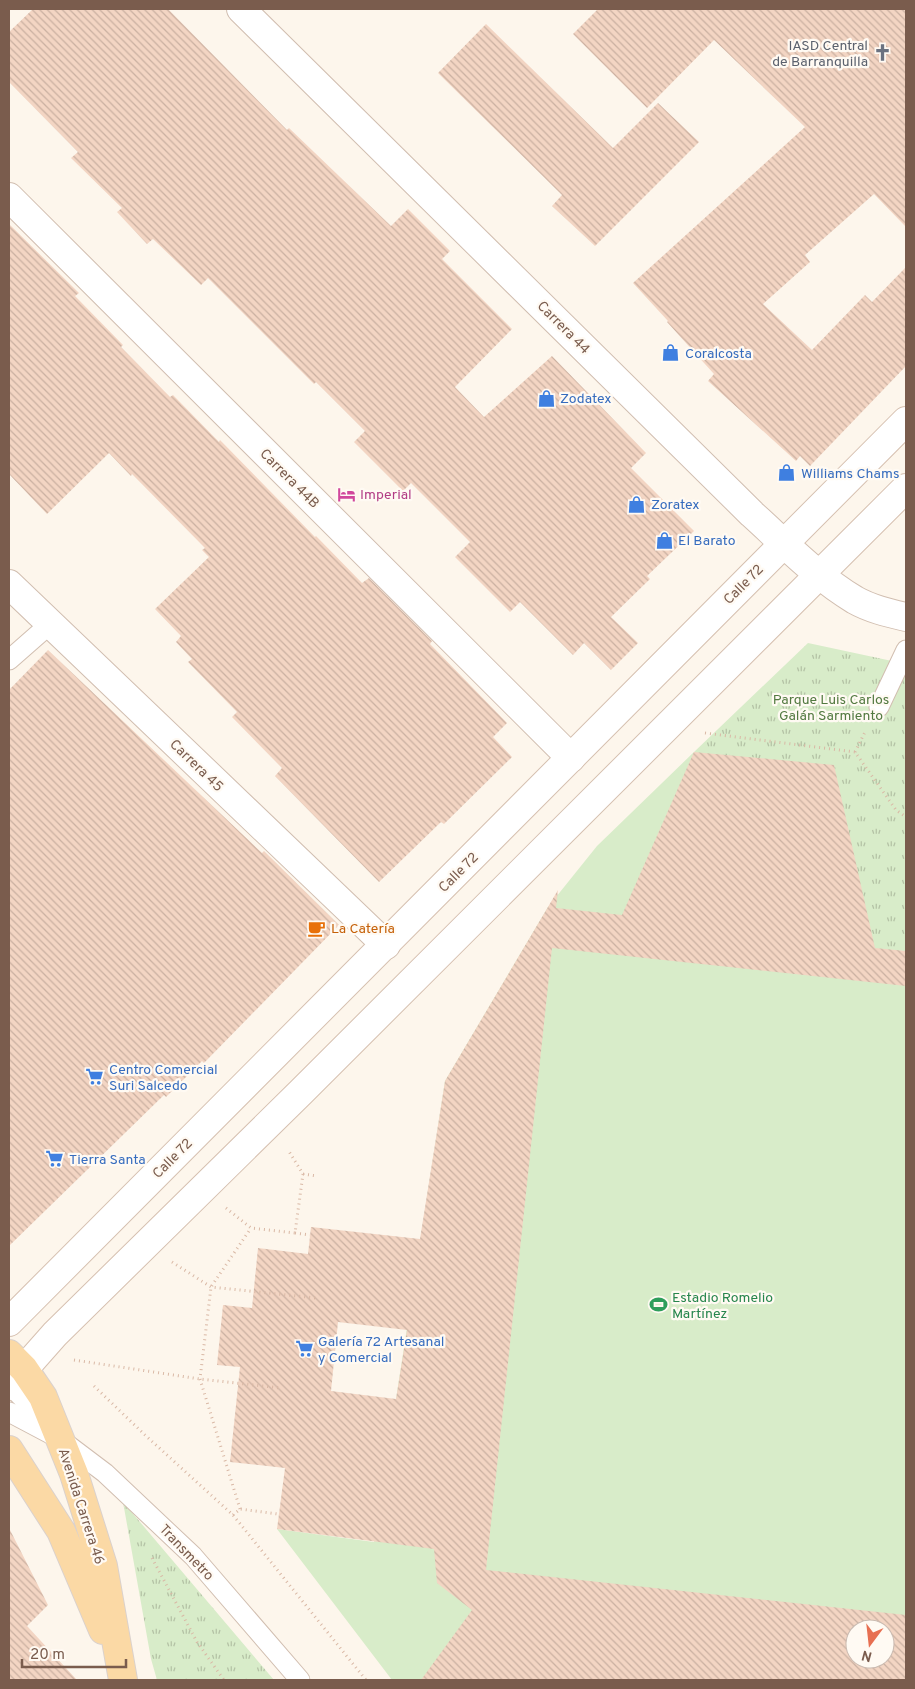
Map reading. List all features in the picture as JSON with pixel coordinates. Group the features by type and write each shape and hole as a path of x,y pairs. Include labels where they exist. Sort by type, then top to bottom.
{"main road":[{"name":"Carrera 44","path":"241,9 752,514 820,575 856,600 872,608 906,618"},
{"name":"Carrera 44B","path":"9,197 571,758"},
{"name":"Calle 72","path":"9,1322 906,421"},
{"path":"12,1376 127,1265 906,488"},
{"name":"Carrera 45","path":"9,584 386,945"},
{"name":"Avenida Carrera 46","path":"12,1376 43,1397 74,1474 103,1566 122,1676"},
{"name":"Avenida Carrera 46","path":"9,1450 60,1531 122,1676"}],"lane":[{"path":"9,660 50,624"},
{"path":"880,707 906,650"},
{"name":"Transmetro","path":"9,1412 60,1439 105,1473 194,1556 300,1680"}],"path":[{"path":"699,732 855,752 896,810 906,817"},
{"path":"284,1144 303,1174 295,1233"},
{"path":"303,1174 317,1176"},
{"path":"222,1205 251,1228 310,1235"},
{"path":"240,1509 200,1379 211,1287 251,1228"},
{"path":"168,1260 211,1287 316,1298"},
{"path":"72,1360 200,1379 281,1388"},
{"path":"94,1386 233,1515 366,1680"},
{"path":"233,1515 240,1509 278,1514"},
{"path":"150,1554 197,1642 224,1680"}],"green space":[{"name":"Parque Luis Carlos Galán Sarmiento","path":"808,643 906,664 906,951 875,948 694,752"},
{"name":"Estadio Romelio Martínez","path":"694,752 834,765 875,947 906,951 906,1680 392,1680 277,1529 374,1542 445,1081 548,907 597,846"},
{"path":"123,1502 274,1680 157,1680 151,1659"}],"building":[{"path":"33,9 168,9 287,130 289,128 391,226 408,209 450,251 442,259 512,329 455,387 484,417 552,356 646,453 631,468 694,531 647,576 650,579 611,617 638,643 611,670 584,643 573,655 520,602 510,612 455,557 470,542 411,483 403,491 354,442 365,431 316,382 314,384 208,278 201,285 153,239 147,244 117,212 122,208 71,158 78,152 9,82 9,32"},
{"path":"598,9 906,9 906,227 874,194 805,255 810,262 763,304 812,350 865,295 872,302 906,267 906,366 810,466 800,456 796,461 708,381 714,374 633,283 805,127 714,40 647,108 573,34"},
{"path":"486,24 613,148 658,103 699,142 595,246 552,206 562,195 438,73"},
{"path":"9,224 79,293 75,296 170,397 173,395 219,442 220,440 362,583 369,578 432,641 430,644 507,723 493,737 512,757 444,824 441,822 379,882 275,776 282,768 232,717 237,712 188,662 192,659 176,642 181,636 155,609 209,557 202,550 205,548 109,453 47,514 9,474"},
{"name":"Centro Comercial Suri Salcedo","path":"48,650 262,853 264,851 339,925 204,1063 202,1061 166,1097 164,1095 9,1246 9,690"},
{"path":"694,752 834,765 875,948 906,951 906,986 552,948 486,1570 906,1615 906,1680 421,1680 472,1610 437,1583 434,1549 277,1529 285,1468 230,1462 240,1367 217,1365 223,1305 252,1308 258,1248 308,1254 311,1227 420,1239 445,1081 558,890 556,908 622,915","holes":["338,1322 407,1330 396,1399 331,1391"]},
{"path":"9,1528 48,1605 27,1626 77,1680 9,1680"}],"place":[{"name":"IASD Central de Barranquilla","path":"882,53"},
{"name":"Coralcosta","path":"671,353"},
{"name":"Zodatex","path":"546,398"},
{"name":"Williams Chams","path":"787,473"},
{"name":"Imperial","path":"346,494"},
{"name":"Zoratex","path":"637,504"},
{"name":"El Barato","path":"664,540"},
{"name":"La Catería","path":"317,928"},
{"name":"Centro Comercial Suri Salcedo","path":"95,1077"},
{"name":"Tierra Santa","path":"55,1159"},
{"name":"Estadio Romelio Martínez","path":"658,1305"},
{"name":"Galería 72 Artesanal y Comercial","path":"304,1349"}]}
